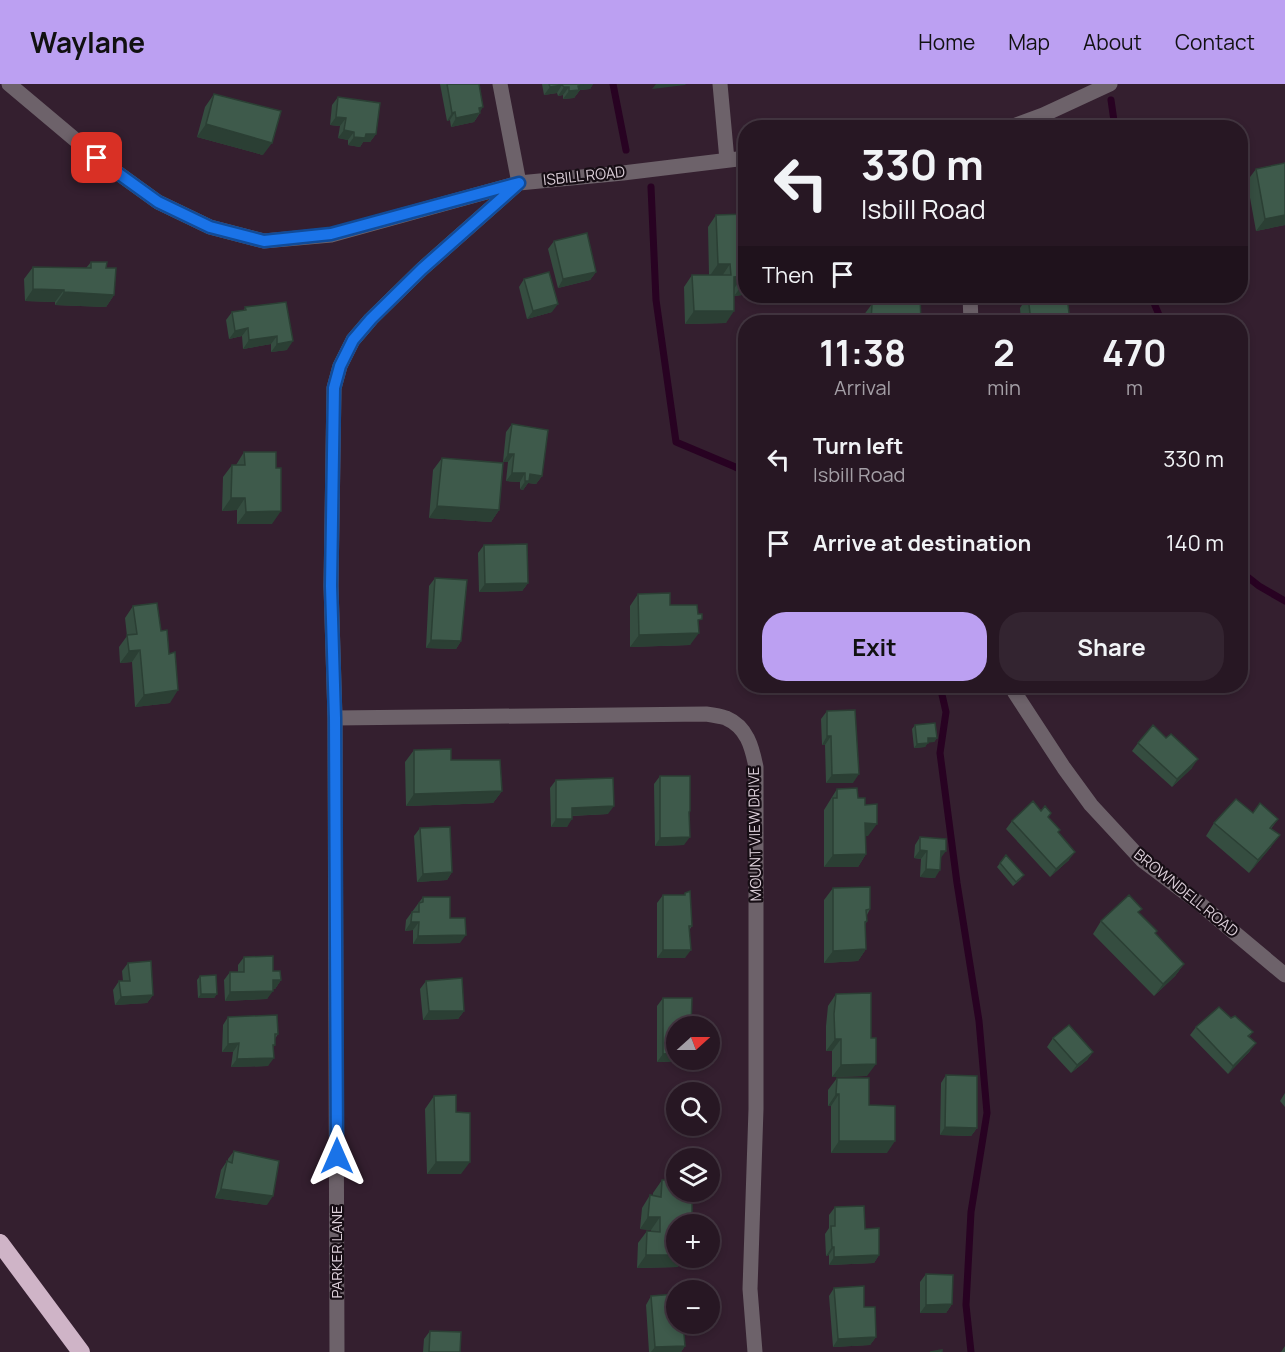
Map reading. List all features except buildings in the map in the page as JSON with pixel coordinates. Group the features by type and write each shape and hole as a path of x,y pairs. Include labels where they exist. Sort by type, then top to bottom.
{"highway":[{"path":"0,1243 81,1352"}],"street":[{"name":"ISBILL ROAD","path":"9,84 97,158 158,202 210,227 264,241 331,234 519,183 738,159"},
{"path":"500,84 519,183"},
{"path":"720,84 726,160"},
{"path":"1031,120 1110,84"},
{"name":"PARKER LANE","path":"338,1352 335,718 331,586 334,388 340,366 353,340 371,319 422,269 519,183"},
{"name":"BROWNDELL ROAD","path":"1015,693 1091,806 1142,860 1199,903 1285,975"},
{"name":"MOUNT VIEW DRIVE","path":"335,718 706,714 727,719 743,731 752,747 756,767 756,1109 750,1289 755,1352"}],"waterway":[{"path":"613,84 626,150"},
{"path":"1111,100 1114,120"},
{"path":"651,187 656,300 676,442 738,469"},
{"path":"1154,303 1159,315"},
{"path":"1248,577 1285,601"},
{"path":"942,693 946,712 940,753 957,883 979,1021 987,1113 971,1212 966,1305 971,1352"}],"route":[{"path":"97,158 158,202 210,227 264,241 331,234 519,183 422,269 371,319 353,340 340,366 334,388 331,586 335,718 337,1156"}]}
